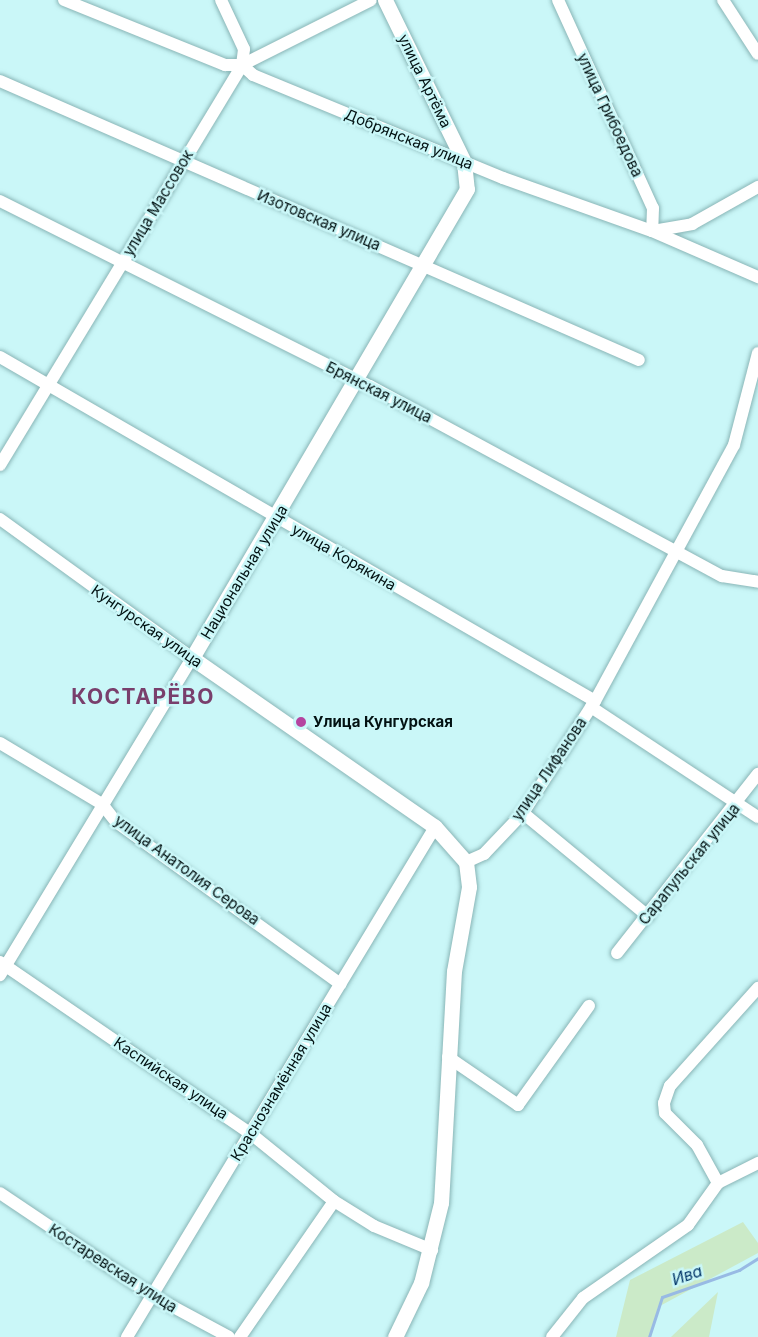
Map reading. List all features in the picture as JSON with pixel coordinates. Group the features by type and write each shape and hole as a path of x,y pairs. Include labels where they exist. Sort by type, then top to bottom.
{"street":[{"name":"Добрянская улица","path":"64,0 225,65 242,65 253,75 464,162 652,231 758,277"},
{"path":"221,0 244,49 242,65"},
{"path":"242,65 371,0"},
{"name":"улица Артёма","path":"385,0 464,162"},
{"name":"улица Грибоедова","path":"558,0 653,208 652,231"},
{"path":"723,0 758,54"},
{"name":"улица Массовок","path":"0,465 242,65"},
{"name":"Изотовская улица","path":"0,81 181,163 639,360"},
{"name":"Национальная улица","path":"2,968 277,518 424,266 467,189 464,162"},
{"path":"652,231 692,224 758,187"},
{"name":"Брянская улица","path":"0,201 358,381 722,576 758,582"},
{"name":"улица Лифанова","path":"466,861 484,854 523,813 593,704 679,553 734,445 758,353"},
{"name":"улица Корякина","path":"0,357 593,704 740,801 758,817"},
{"name":"Кунгурская улица","path":"0,519 192,658 435,827 466,861"},
{"name":"улица Анатолия Серова","path":"0,743 102,804 116,822 341,984"},
{"name":"Сарапульская улица","path":"617,953 740,801 758,774"},
{"path":"523,813 648,915"},
{"name":"Краснознамённая улица","path":"127,1337 435,827"},
{"path":"395,1337 432,1250 441,1203 454,972 469,887 466,861"},
{"name":"Каспийская улица","path":"2,968 250,1133 334,1201 374,1226 432,1250"},
{"path":"718,1182 697,1145 665,1113 664,1103 670,1086 758,988"},
{"path":"448,1057 518,1105 589,1006"},
{"path":"552,1337 583,1298 688,1226 718,1182 758,1163"},
{"name":"Костаревская улица","path":"0,1193 153,1296 229,1337"},
{"path":"240,1337 334,1201"}],"green space":[{"path":"743,1222 758,1243 758,1253 658,1307 651,1337 616,1337 630,1280"},
{"path":"718,1292 709,1337 671,1337"}],"waterway":[{"name":"Ива","path":"649,1337 662,1297 739,1270 758,1258"}],"place":[{"name":"Улица Кунгурская","path":"301,722"}],"district":[{"name":"КОСТАРЁВО","path":"143,697"}]}
